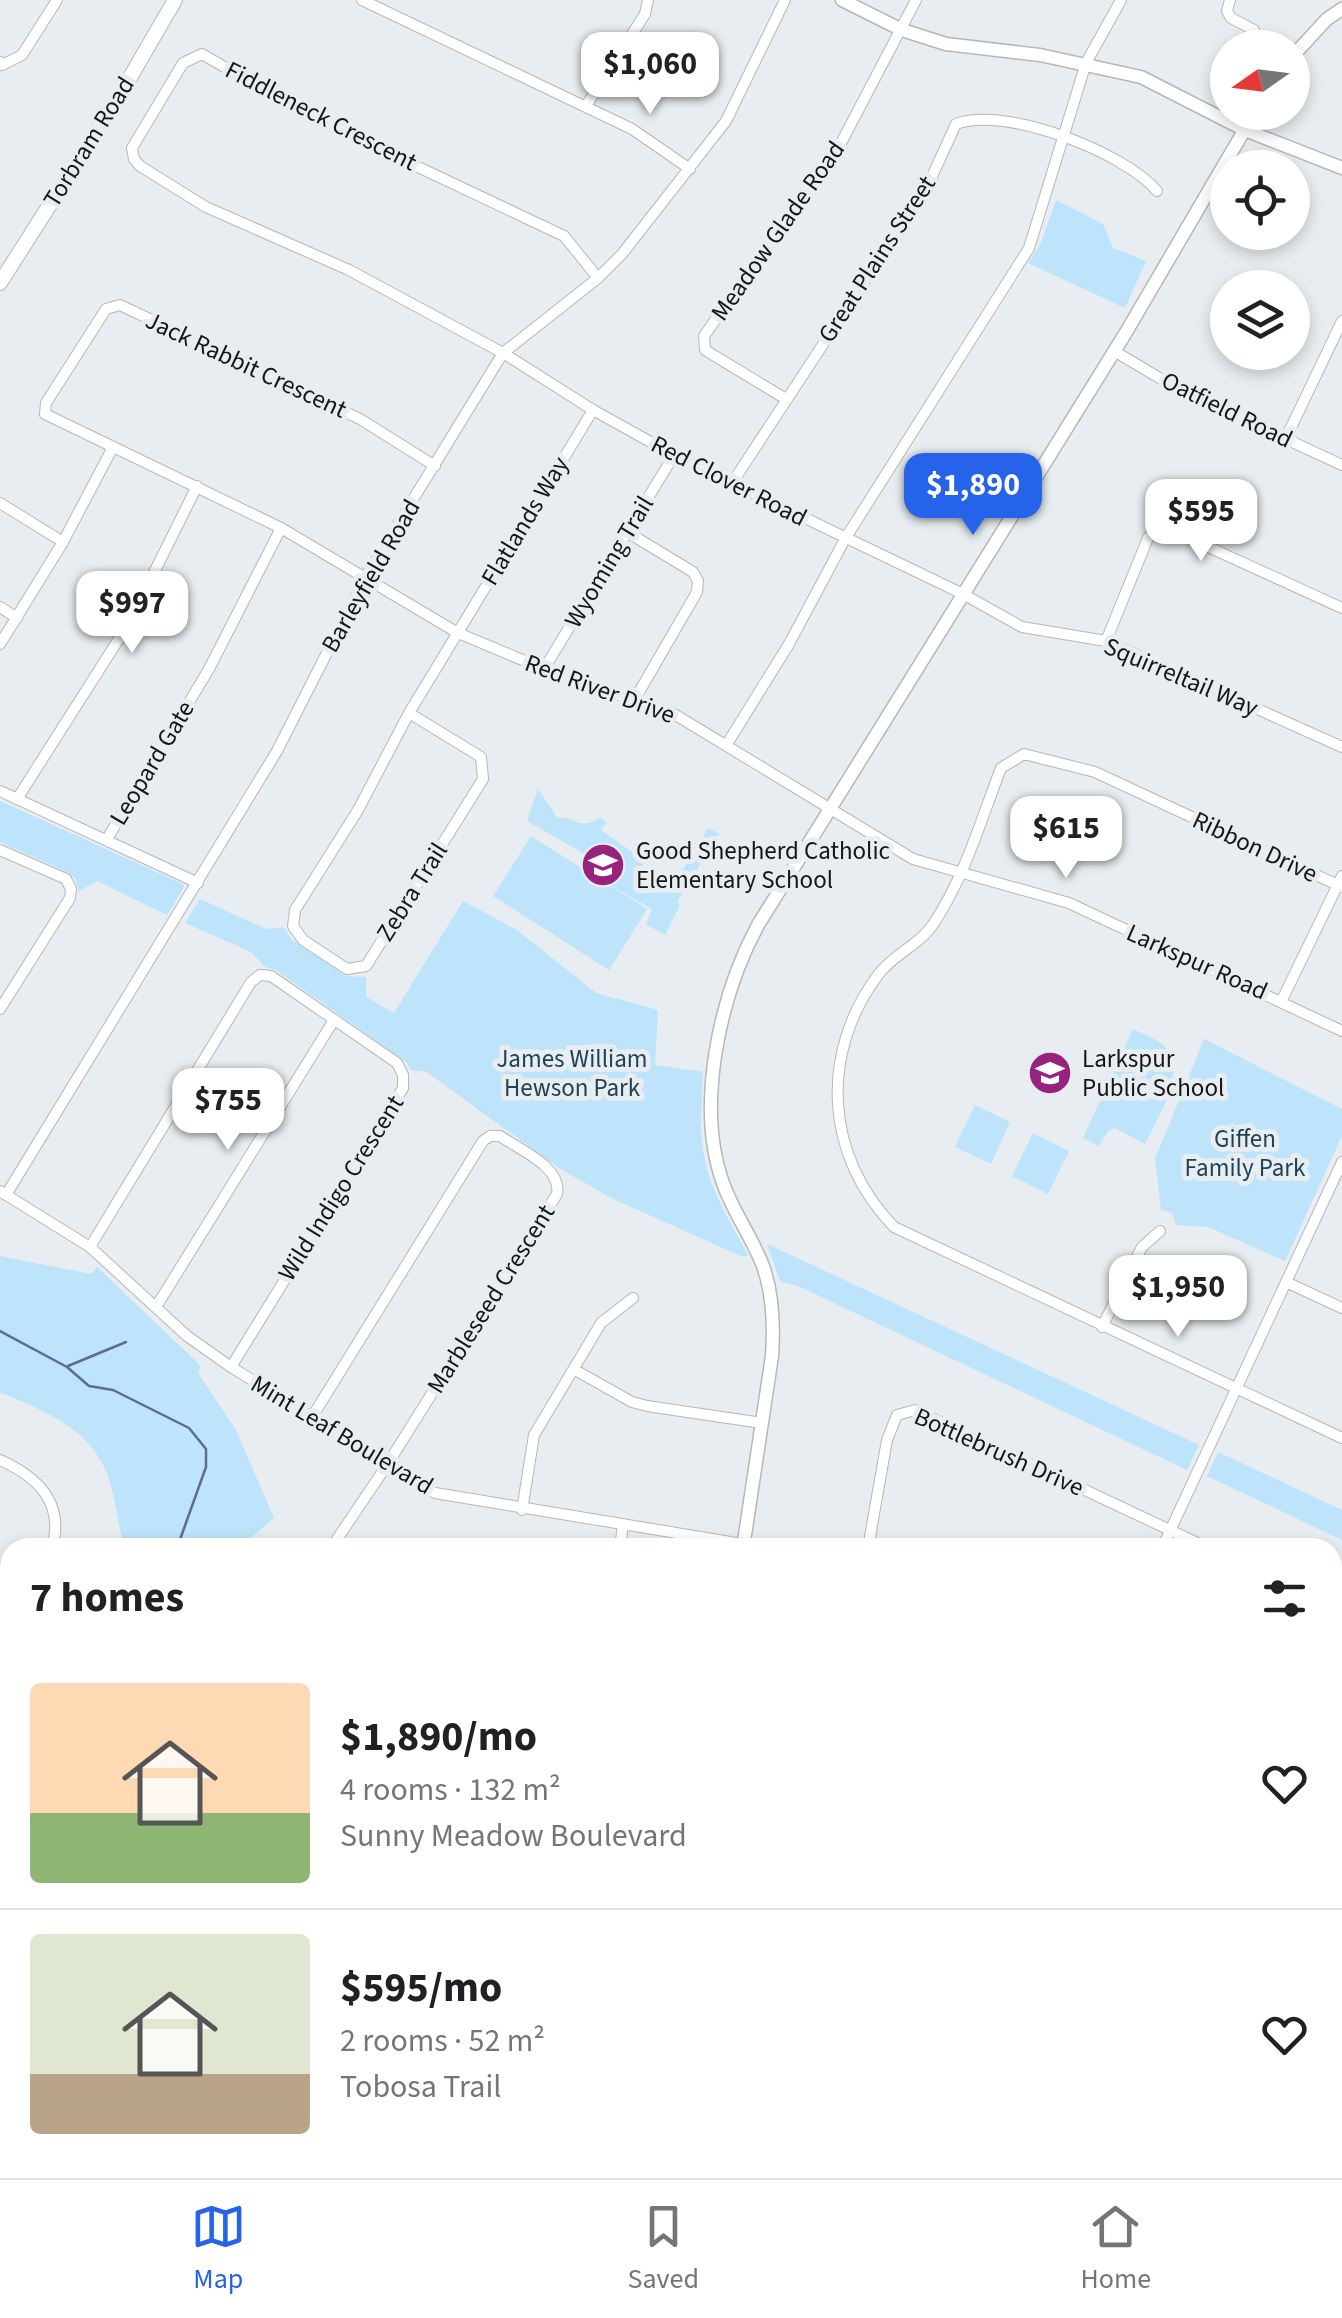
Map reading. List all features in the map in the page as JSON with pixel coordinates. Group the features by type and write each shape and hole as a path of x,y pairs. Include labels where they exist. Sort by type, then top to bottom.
{"main road":[{"name":"Torbram Road","path":"0,283 175,0"}],"street":[{"path":"0,62 22,55 57,0"},
{"path":"362,0 632,129 690,169"},
{"path":"586,106 645,14 648,0"},
{"name":"Barleyfield Road","path":"3,1193 198,884 277,750 366,576 504,353 598,278 690,169 726,121 786,0"},
{"path":"842,0 902,30 946,44 1086,63 1142,77 1210,112"},
{"path":"902,30 916,0"},
{"path":"727,744 789,644 845,539 1030,248 1086,63 1121,0"},
{"path":"1230,0 1227,11 1231,18 1254,30"},
{"path":"1310,37 1342,9"},
{"name":"Meadow Glade Road","path":"786,399 705,350 704,336 841,143 902,30"},
{"name":"Fiddleneck Crescent","path":"504,353 349,270 206,207 140,166 132,148 183,63 202,54 304,113 564,236 598,278"},
{"name":"Great Plains Street","path":"732,483 929,183 956,124 1011,122 1063,137"},
{"path":"744,1538 772,1356 772,1314 764,1268 728,1196 716,1160 712,1122 717,1045 730,985 747,944 1114,351 1245,130 1342,168"},
{"path":"1063,137 1123,161 1144,175 1157,191"},
{"name":"Jack Rabbit Crescent","path":"366,576 281,528 46,414 46,403 106,309 120,305 360,419 435,466"},
{"path":"1286,438 1342,321"},
{"name":"Oatfield Road","path":"1114,351 1178,389 1342,465"},
{"name":"Red Clover Road","path":"504,353 593,410 674,455 963,594"},
{"name":"Flatlands Way","path":"458,633 593,410"},
{"path":"0,644 63,542 113,447"},
{"name":"Wyoming Trail","path":"544,668 674,455"},
{"path":"17,799 129,624 196,486"},
{"path":"0,502 63,542"},
{"name":"Leopard Gate","path":"107,839 209,669 281,528"},
{"path":"1106,642 1148,538 1154,532 1169,529 1342,608"},
{"path":"627,532 693,572 698,582 697,592 636,699"},
{"name":"Red River Drive","path":"366,576 458,633 674,714 830,809"},
{"name":"Squirreltail Way","path":"963,594 1022,627 1106,642 1342,747"},
{"path":"0,607 16,618"},
{"name":"Zebra Trail","path":"409,713 481,757 483,779 366,966 347,969 303,940 294,926 296,910 358,810 409,713 458,633"},
{"name":"Ribbon Drive","path":"1341,883 1094,772 1024,754 1001,768 960,875 933,926 889,961 861,1000 848,1026 841,1055 838,1098 841,1137 852,1165 878,1211 894,1227 1342,1438"},
{"path":"0,791 198,884"},
{"name":"Larkspur Road","path":"830,809 912,859 1069,902 1342,1031"},
{"path":"0,850 66,879 71,889 70,898 0,1009"},
{"path":"1282,1000 1341,883"},
{"name":"Wild Indigo Crescent","path":"90,1247 251,982 260,975 271,976 397,1063 403,1074 403,1088 231,1368"},
{"path":"156,1307 334,1020"},
{"name":"Marbleseed Crescent","path":"312,1417 483,1141 500,1136 554,1173 559,1183 557,1194 387,1466"},
{"path":"1166,1538 1339,1177 1342,1162"},
{"name":"Mint Leaf Boulevard","path":"3,1193 90,1247 186,1336 231,1368 434,1493 697,1538"},
{"path":"1102,1327 1142,1247 1160,1231"},
{"path":"1286,1282 1342,1308"},
{"path":"522,1510 534,1436 601,1323 633,1298"},
{"path":"574,1370 632,1402 762,1423"},
{"name":"Bottlebrush Drive","path":"870,1538 887,1440 897,1415 905,1410 923,1414 1170,1530"},
{"path":"0,1460 36,1480 51,1500 56,1520 53,1538"},
{"path":"338,1538 387,1466"},
{"path":"621,1538 623,1525"},
{"path":"1170,1530 1187,1538"}],"green space":[{"path":"1056,200 1103,224 1113,248 1146,261 1125,308 1028,263 1040,245"},
{"path":"538,789 562,819 586,823 600,818 606,822 601,830 645,861 640,871 670,891 708,828 719,834 678,900 679,907 665,935 646,924 652,909 606,883 647,909 609,970 493,896 531,836 599,879 603,871 597,861 527,821"},
{"path":"0,801 184,887 167,915 97,881 79,891 75,878 67,872 0,842"},
{"name":"James William Hewson Park","path":"200,899 266,929 284,927 291,939 346,976 366,977 366,997 394,1013 463,901 517,930 596,993 658,1010 655,1065 703,1072 701,1127 708,1173 748,1255 743,1257 611,1198 559,1168 425,1071 412,1071 406,1062 276,970 265,967 251,952 185,923"},
{"path":"1133,1029 1163,1045 1171,1055 1174,1067 1169,1094 1145,1144 1115,1128 1109,1130 1099,1146 1083,1138"},
{"name":"Giffen Family Park","path":"1204,1039 1342,1109 1342,1136 1285,1261 1208,1227 1176,1225 1172,1213 1161,1210 1155,1159"},
{"path":"975,1105 1010,1122 991,1164 955,1147"},
{"path":"1033,1133 1069,1151 1048,1194 1012,1176"},
{"path":"767,1244 1199,1445 1187,1470 798,1286 780,1281"},
{"path":"0,1256 91,1274 97,1267 201,1366 198,1373 236,1430 274,1518 251,1538 122,1538 112,1488 98,1455 61,1421 0,1392"},
{"path":"1218,1452 1342,1510 1342,1538 1338,1538 1207,1476"}],"waterway":[{"path":"0,1331 67,1367 89,1386 113,1390 189,1428 206,1449 206,1467 181,1538"},
{"path":"68,1366 126,1342"}],"place":[{"name":"Good Shepherd Catholic Elementary School","path":"603,865"},
{"name":"Larkspur Public School","path":"1050,1073"}]}
